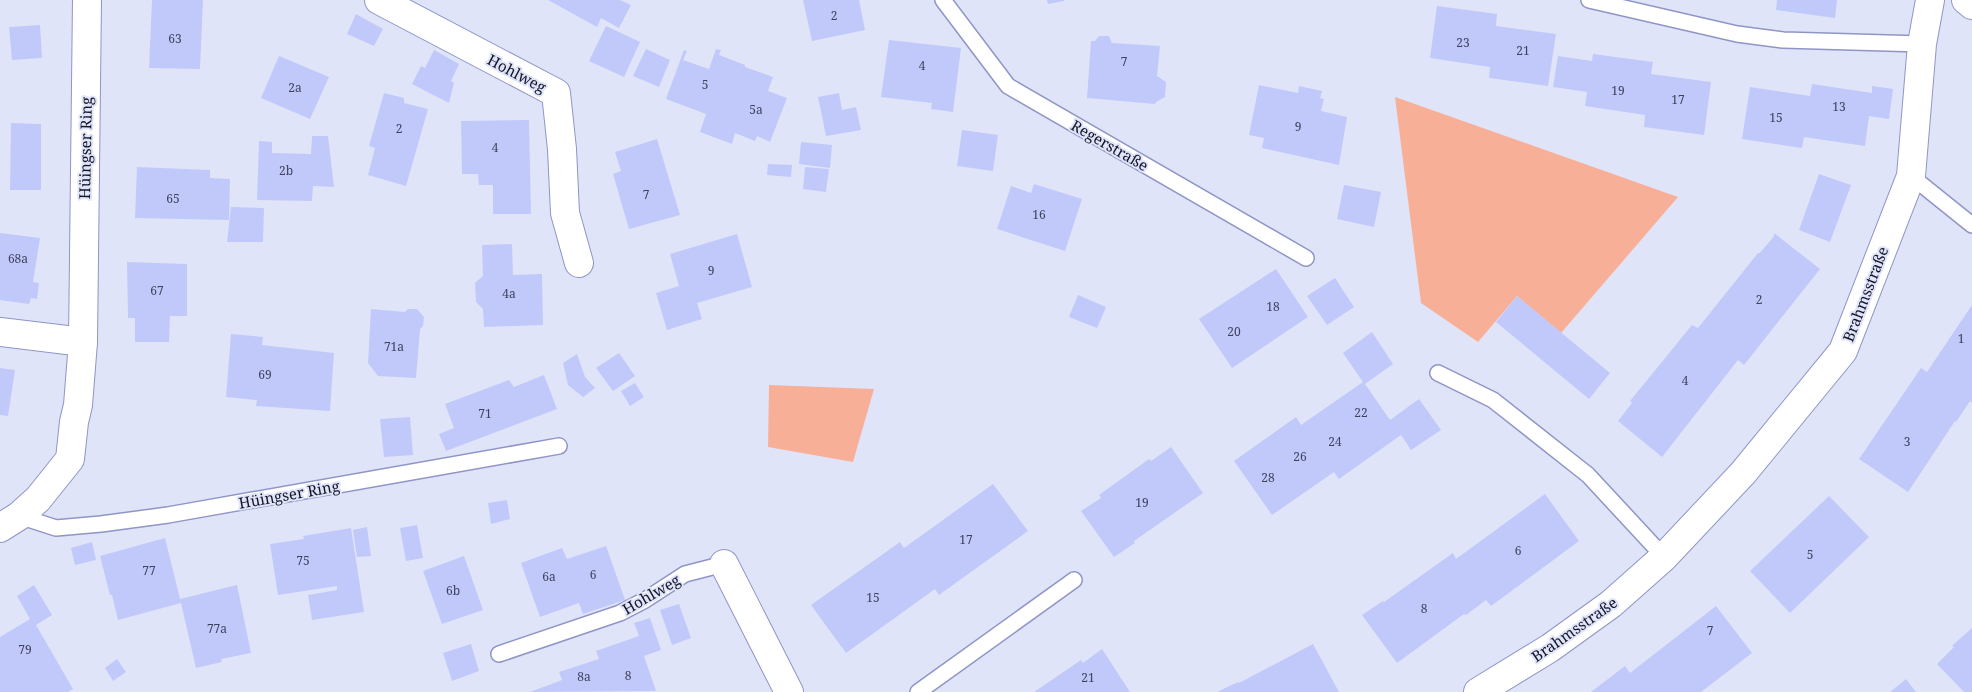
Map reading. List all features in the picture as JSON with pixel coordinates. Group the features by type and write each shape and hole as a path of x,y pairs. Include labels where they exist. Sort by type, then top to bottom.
{"street":[{"name":"Hüingser Ring","path":"10,522 38,499 70,459 78,405 83,342 87,0"},
{"name":"Hohlweg","path":"379,0 556,93 562,149 565,213 579,263"},
{"name":"Brahmsstraße","path":"1478,692 1550,648 1612,604 1664,557 1743,473 1843,351 1911,176 1922,44 1930,0"},
{"path":"1966,0 1972,5"},
{"path":"0,332 83,342"},
{"name":"Hohlweg","path":"724,564 789,692"}],"lane":[{"name":"Regerstraße","path":"943,0 1008,86 1306,258"},
{"path":"1589,0 1737,34 1783,40 1922,44"},
{"path":"1911,176 1972,224"},
{"path":"1438,373 1493,400 1588,475 1664,557"},
{"name":"Hüingser Ring","path":"10,522 56,528 101,524 178,513 559,446"},
{"name":"Hohlweg","path":"499,654 620,613 645,600 686,574 724,564"},
{"path":"918,692 1074,580"}],"shaded area":[{"path":"1395,97 1678,197 1561,333 1517,296 1478,342 1421,303"},
{"path":"769,385 874,389 853,462 768,447"}],"building":[{"path":"152,0 203,0 200,69 149,68"},
{"path":"548,0 620,0 631,5 619,28 601,18 597,27"},
{"path":"803,0 859,0 865,30 812,41"},
{"path":"1047,0 1064,0 1064,1 1048,4"},
{"path":"1777,0 1837,0 1835,18 1776,10"},
{"path":"1437,6 1497,14 1496,26 1556,34 1548,86 1489,78 1490,67 1430,58"},
{"path":"356,14 383,29 374,46 347,34"},
{"path":"40,25 42,58 12,60 9,27"},
{"path":"606,26 640,42 624,77 589,61"},
{"path":"1099,36 1109,36 1112,43 1160,46 1157,76 1166,82 1165,97 1155,104 1087,98 1091,41 1095,41"},
{"path":"889,40 961,48 953,112 931,109 932,103 881,97"},
{"path":"646,49 670,60 659,87 633,76"},
{"path":"716,49 721,50 719,55 773,77 768,91 787,98 770,142 757,136 755,141 735,133 732,144 700,132 706,114 666,99 684,50 687,51 683,60 709,69"},
{"path":"434,50 459,64 451,81 454,83 449,103 412,84 421,66 425,68"},
{"path":"1593,54 1653,62 1651,74 1711,82 1704,135 1644,127 1645,115 1585,106 1587,92 1553,87 1558,56 1592,61"},
{"path":"279,56 329,77 310,119 261,98"},
{"path":"1812,84 1872,93 1872,86 1893,89 1889,119 1869,116 1865,146 1804,137 1802,148 1742,139 1750,87 1810,96"},
{"path":"1259,85 1298,93 1299,86 1322,91 1320,98 1324,99 1321,111 1347,117 1339,165 1262,148 1264,138 1249,135"},
{"path":"384,93 404,98 404,103 428,109 406,186 368,175 375,148 369,146"},
{"path":"839,93 842,110 856,107 861,130 826,136 818,97"},
{"path":"529,120 531,214 493,214 493,185 479,185 478,174 462,174 461,121"},
{"path":"11,123 41,124 41,190 10,190"},
{"path":"962,130 998,135 993,171 957,166"},
{"path":"312,136 328,136 334,187 313,186 312,201 257,200 259,141 272,142 272,153 311,154"},
{"path":"657,139 680,215 629,229 613,174 621,171 615,152"},
{"path":"801,142 832,145 830,168 799,164"},
{"path":"768,164 792,165 791,177 767,175"},
{"path":"137,167 210,170 210,178 230,179 229,220 135,218"},
{"path":"805,167 829,169 826,192 803,189"},
{"path":"1819,174 1851,185 1830,242 1799,230"},
{"path":"1034,184 1082,199 1065,251 997,229 1011,186 1031,193"},
{"path":"1344,185 1381,192 1374,227 1337,219"},
{"path":"231,207 264,208 263,242 227,242"},
{"path":"0,233 40,238 33,282 39,283 37,299 31,298 29,304 0,300"},
{"path":"1774,233 1820,269 1744,365 1738,360 1662,457 1618,421 1632,403 1630,401 1692,325 1698,328 1758,253 1774,236"},
{"path":"737,234 752,287 697,303 702,319 667,330 656,293 679,286 670,254"},
{"path":"512,244 513,275 542,274 543,325 484,327 483,309 476,302 475,283 483,276 482,245"},
{"path":"127,262 187,264 187,316 170,316 169,342 135,342 135,318 128,318"},
{"path":"1276,269 1308,317 1232,368 1199,319"},
{"path":"1335,278 1354,307 1327,325 1307,296"},
{"path":"1078,295 1106,307 1097,328 1069,317"},
{"path":"1517,296 1610,373 1589,399 1496,322"},
{"path":"1972,305 1972,403 1970,401 1955,421 1908,492 1859,459 1921,368 1927,372"},
{"path":"371,309 405,312 408,309 417,309 424,317 423,326 420,329 416,378 378,376 368,363"},
{"path":"1372,332 1393,364 1365,384 1390,420 1419,399 1441,430 1411,450 1401,435 1339,479 1334,472 1272,515 1234,461 1296,417 1301,425 1363,382 1343,353"},
{"path":"231,334 263,337 262,345 334,353 330,411 256,406 257,400 226,397"},
{"path":"619,353 635,376 613,391 596,368"},
{"path":"577,354 585,377 595,388 583,397 568,385 563,363"},
{"path":"0,368 15,370 8,416 0,415"},
{"path":"544,375 557,409 446,451 439,434 454,428 445,404 509,380 514,387"},
{"path":"635,383 644,397 630,406 621,391"},
{"path":"410,417 413,455 384,457 380,419"},
{"path":"1171,447 1203,493 1114,557 1081,511 1101,498 1099,495 1149,459 1151,461"},
{"path":"993,484 1028,531 939,595 935,589 846,653 811,605 900,542 904,548"},
{"path":"1545,494 1579,541 1491,606 1486,600 1397,663 1362,615 1384,602 1453,553 1456,559"},
{"path":"1829,496 1869,537 1790,613 1750,571"},
{"path":"507,500 510,519 491,524 488,503"},
{"path":"417,525 423,558 406,561 400,528"},
{"path":"367,527 371,556 357,557 353,530"},
{"path":"351,528 364,612 312,620 308,595 337,590 337,586 278,595 270,544 304,539 303,536"},
{"path":"165,538 180,599 237,585 251,653 221,659 222,662 196,668 181,603 118,620 100,556"},
{"path":"92,542 96,560 75,565 71,548"},
{"path":"606,546 625,600 583,614 579,603 540,617 521,563 562,548 567,559"},
{"path":"464,556 483,610 442,624 423,571"},
{"path":"34,585 52,615 36,625 73,689 68,692 0,692 0,637 30,619 17,596"},
{"path":"679,604 691,638 672,645 660,610"},
{"path":"1716,606 1752,653 1701,692 1591,692 1625,666 1630,673"},
{"path":"650,618 661,650 644,656 656,691 530,692 562,680 559,672 599,659 596,651 639,636 634,623"},
{"path":"1972,628 1972,692 1964,692 1937,664 1954,647 1952,646"},
{"path":"471,644 479,671 452,681 443,653"},
{"path":"1313,644 1339,692 1217,692 1239,683"},
{"path":"1102,649 1130,692 1034,692 1081,660 1083,663"},
{"path":"117,659 126,672 113,681 105,668"},
{"path":"1906,679 1916,692 1890,692"}]}
